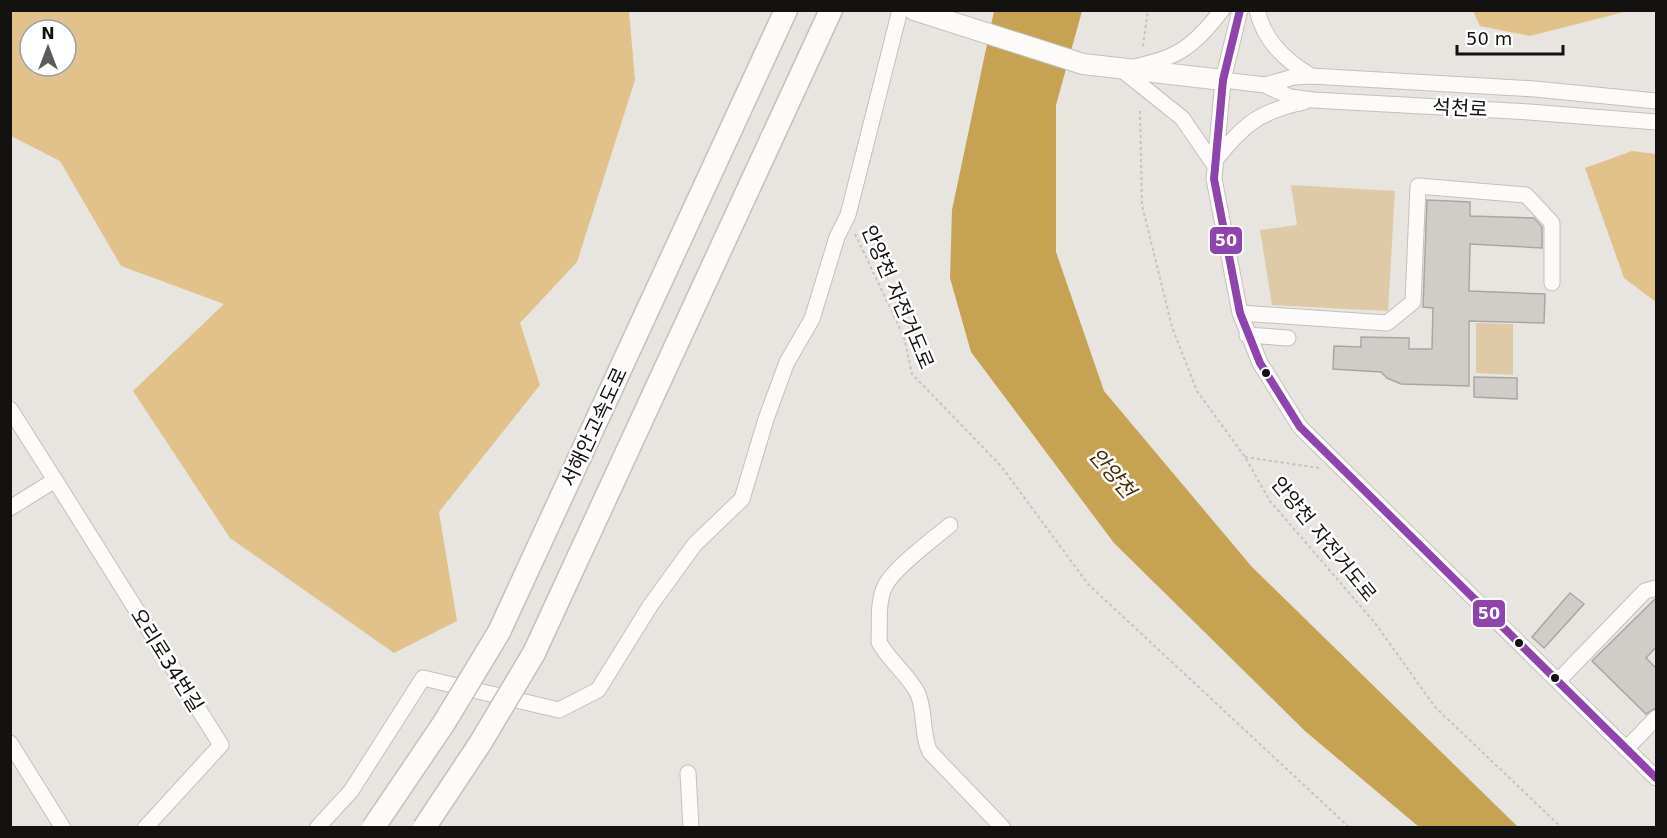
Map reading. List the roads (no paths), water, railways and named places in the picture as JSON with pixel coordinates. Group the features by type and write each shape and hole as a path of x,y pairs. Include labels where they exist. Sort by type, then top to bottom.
{"highway":[{"name":"서해안고속도로","path":"374,828 444,723 499,632 786,10"},
{"name":"서해안고속도로","path":"424,828 482,742 534,653 831,10"}],"main road":[{"name":"석천로","path":"914,10 1083,64 1223,80"}],"street":[{"path":"317,828 351,791 423,678 559,710 598,690 650,606 695,544 741,499 787,362 812,319 837,237 848,215 900,10"},
{"path":"1122,70 1168,59 1191,45 1222,10"},
{"path":"1240,10 1223,80 1213,163 1221,222 1240,313 1247,335 1274,387 1300,428 1656,778"},
{"path":"1257,10 1268,40 1296,67 1311,76"},
{"path":"1122,70 1182,118 1213,163"},
{"name":"석천로","path":"1265,85 1294,77 1311,76 1535,89 1656,101"},
{"name":"석천로","path":"1223,80 1265,85 1290,97 1313,100 1529,112 1656,122"},
{"path":"1213,163 1234,137 1265,113 1313,100"},
{"path":"1240,313 1387,323 1413,302 1418,186 1526,195 1552,223 1552,283"},
{"path":"1247,335 1288,338"},
{"path":"10,409 55,480 10,508"},
{"name":"오리로34번길","path":"55,480 221,745 145,828"},
{"path":"950,525 920,549 885,585 881,602 879,642 916,691 923,708 924,740 930,753 1003,828"},
{"path":"1558,681 1645,591 1656,588"},
{"path":"1626,749 1656,718"},
{"path":"10,743 63,828"},
{"path":"688,773 691,828"}],"water":[{"name":"안양천","path":"994,11 1082,11 1056,105 1056,252 1104,391 1252,567 1518,827 1419,827 1305,731 1114,543 971,352 950,278 952,210"}]}
